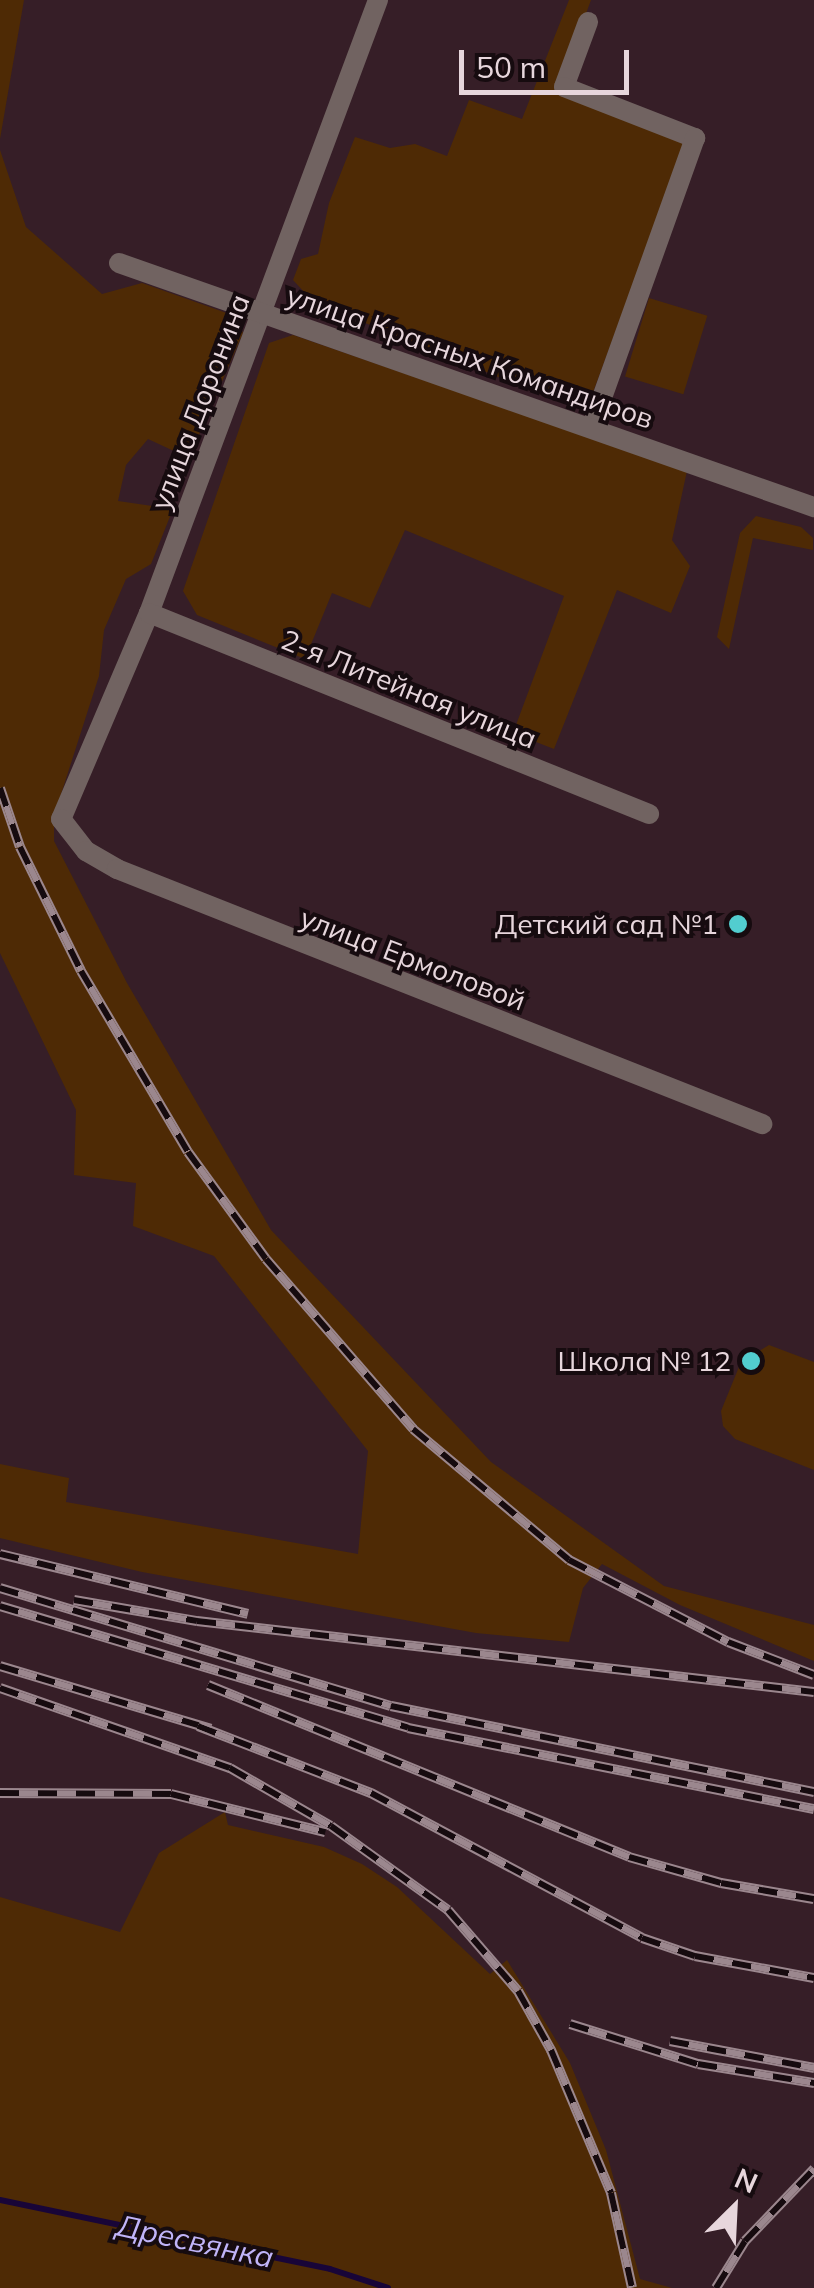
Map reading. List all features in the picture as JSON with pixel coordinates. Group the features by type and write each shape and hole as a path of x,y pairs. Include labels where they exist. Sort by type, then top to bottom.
{"street":[{"name":"улица Доронина","path":"61,819 150,613 378,0"},
{"path":"588,22 564,86 696,138 591,428"},
{"name":"улица Красных Командиров","path":"119,263 814,507"},
{"name":"2-я Литейная улица","path":"150,613 649,814"},
{"name":"улица Ермоловой","path":"61,819 86,851 117,869 762,1124"}],"shaded area":[{"path":"0,0 24,0 0,139"},
{"path":"569,0 591,0 558,90 685,144 589,403 557,401 358,320 345,307 305,293 293,280 301,259 318,254 329,203 355,137 390,148 415,144 447,156 469,100 522,119"},
{"path":"0,150 26,227 102,294 142,283 235,316 243,333 189,458 148,439 126,465 118,501 173,509 151,564 126,579 104,630 99,676 54,816 54,841 127,983 271,1230 491,1462 664,1586 814,1625 814,1661 680,1605 602,1564 583,1588 569,1642 476,1633 142,1572 0,1538 0,1464 69,1478 66,1502 358,1554 368,1451 214,1256 133,1226 136,1183 74,1175 76,1110 0,953"},
{"path":"649,298 707,316 683,394 625,376"},
{"path":"293,335 687,471 672,540 690,566 671,613 617,590 554,749 513,733 564,596 405,530 370,608 332,593 305,659 197,615 183,591 269,343"},
{"path":"756,516 801,527 813,538 813,550 753,538 729,649 717,637 740,533"},
{"path":"769,1345 814,1362 814,1470 735,1439 723,1426 721,1411 741,1362"},
{"path":"225,1812 228,1825 324,1847 362,1864 397,1887 490,1974 507,1960 570,2063 606,2150 640,2279 672,2288 0,2288 0,1897 120,1932 159,1853"}],"waterway":[{"name":"Дресвянка","path":"0,2200 330,2269 388,2288"}],"railway":[{"path":"0,788 20,847 81,971 188,1152 266,1259 413,1429 569,1560 728,1642 814,1675"},
{"path":"0,1554 248,1614"},
{"path":"0,1588 391,1706 814,1792"},
{"path":"74,1600 197,1621 814,1692"},
{"path":"0,1606 408,1728 814,1809"},
{"path":"0,1666 211,1729"},
{"path":"208,1685 629,1857 721,1883 814,1899"},
{"path":"0,1688 230,1768 331,1826 448,1910 518,1991 551,2050 611,2193 632,2288"},
{"path":"198,1726 371,1793 642,1938 695,1956 814,1978"},
{"path":"0,1793 171,1794 325,1832"},
{"path":"570,2024 698,2064 814,2083"},
{"path":"670,2041 814,2068"},
{"path":"716,2288 745,2241 814,2169"}],"place":[{"name":"Детский сад №1","path":"738,924"},
{"name":"Школа № 12","path":"751,1361"}]}
